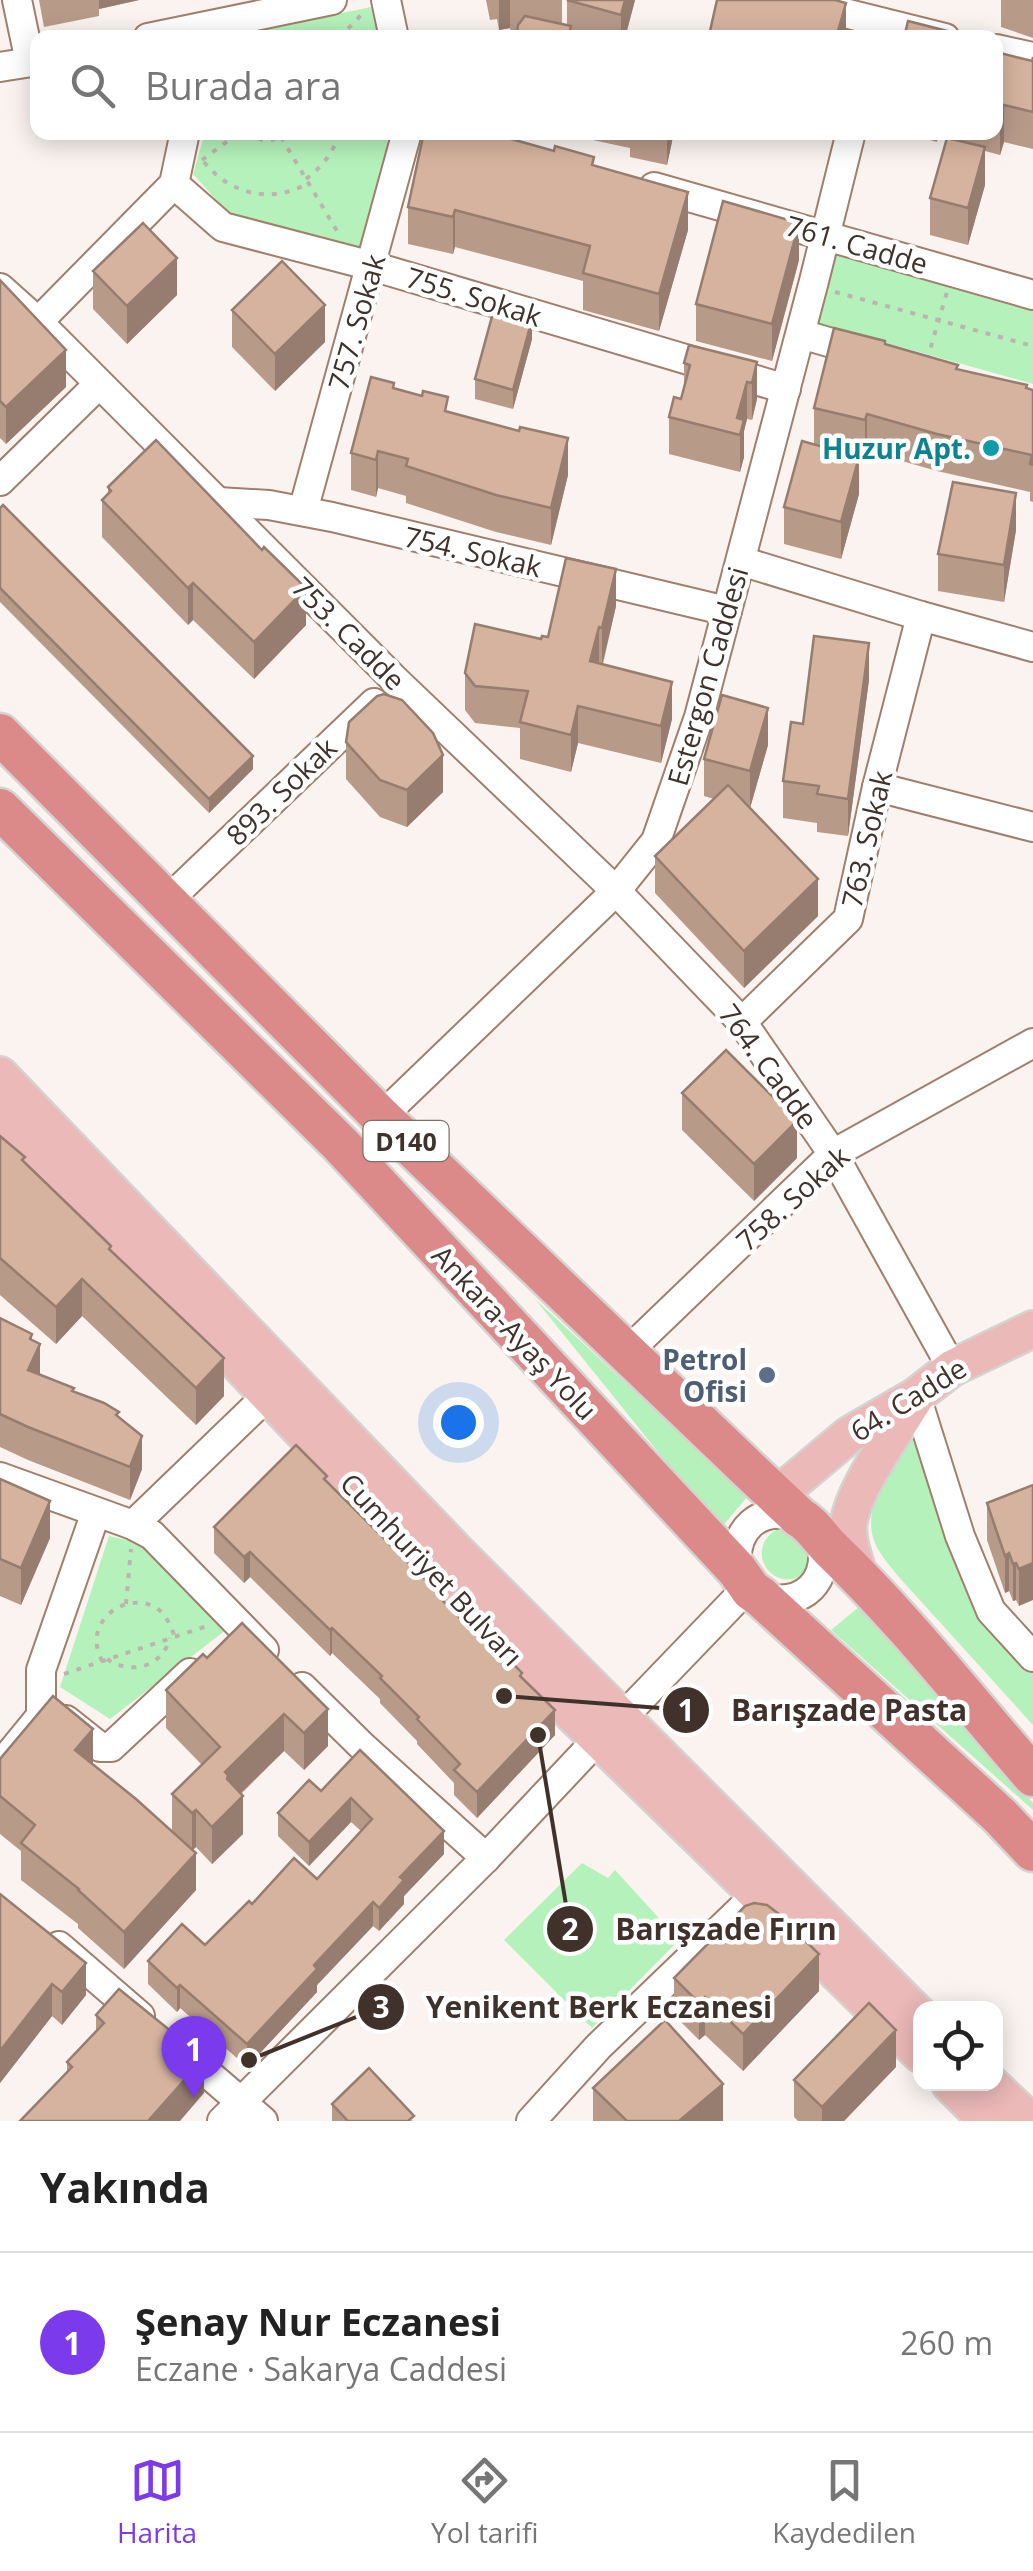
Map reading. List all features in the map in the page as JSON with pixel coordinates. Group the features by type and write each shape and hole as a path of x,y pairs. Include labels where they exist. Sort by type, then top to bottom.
{"highway":[{"name":"Ankara-Ayaş Yolu","path":"0,734 381,1118 807,1522 859,1575 1033,1776"},
{"name":"Ankara-Ayaş Yolu","path":"0,809 341,1145 749,1585 1033,1851"}],"main road":[{"name":"Cumhuriyet Bulvarı","path":"0,1075 8,1115 522,1666 610,1728 913,2009"},
{"name":"Cumhuriyet Bulvarı","path":"8,1115 457,1552 757,1894 913,2047"},
{"name":"64. Cadde","path":"807,1522 848,1434 916,1396 952,1368 1033,1329"},
{"path":"807,1522 864,1483 916,1396"},
{"path":"957,2091 987,2121"},
{"path":"998,2091 1025,2119"}],"street":[{"path":"16,0 30,48"},
{"path":"212,30 332,0"},
{"path":"792,0 915,30"},
{"path":"380,1 391,30"},
{"path":"1003,51 1033,58"},
{"path":"0,67 30,63"},
{"path":"38,322 183,175 185,140"},
{"name":"757. Sokak","path":"303,512 405,140"},
{"name":"Estergon Caddesi","path":"381,1118 616,891 656,840 698,717 850,140"},
{"name":"755. Sokak","path":"183,175 224,227 372,266 786,389"},
{"name":"761. Cadde","path":"637,182 1033,295"},
{"name":"753. Cadde","path":"0,288 396,681 616,891"},
{"path":"800,334 925,369"},
{"path":"0,481 100,384"},
{"name":"754. Sokak","path":"218,502 303,512 727,611"},
{"path":"741,560 1033,647"},
{"name":"763. Sokak","path":"742,1022 848,919 921,616"},
{"name":"893. Sokak","path":"166,902 396,681"},
{"path":"877,787 1033,827"},
{"name":"764. Cadde","path":"616,891 742,1022 833,1154 952,1368"},
{"name":"758. Sokak","path":"626,1354 833,1154 1033,1043"},
{"path":"133,1524 269,1394"},
{"path":"916,1396 960,1536 991,1610 1033,1657"},
{"path":"0,1476 133,1524 152,1535 228,1634 363,1747 486,1858"},
{"path":"0,1766 41,1716 41,1670 96,1512"},
{"path":"807,1522 823,1568 806,1593 792,1600 776,1601 749,1585 736,1556 738,1541 746,1529 807,1522"},
{"path":"231,2111 486,1858 749,1585"},
{"path":"41,1692 100,1747 111,1747 228,1634"},
{"path":"531,2121 598,2047 757,1894"},
{"path":"41,1930 231,2111 263,2121"}],"path":[{"path":"348,30 380,1"},
{"path":"183,175 232,140"},
{"path":"287,140 342,238"},
{"path":"202,160 222,181 250,194 272,195 294,190 308,181 337,140"},
{"path":"925,369 954,272"},
{"path":"831,291 1033,346"},
{"path":"126,1604 133,1524"},
{"path":"126,1604 148,1604 160,1610 173,1638 159,1657 132,1669 104,1660 96,1647 97,1634 110,1612 126,1604"},
{"path":"41,1692 104,1660 173,1638 228,1634"}],"green space":[{"path":"371,7 376,30 262,30"},
{"path":"203,140 389,140 362,250 228,213 193,174"},
{"path":"830,247 1033,305 1033,384 812,322"},
{"path":"535,1299 748,1496 720,1529"},
{"path":"915,1431 1033,1668 1033,1725 898,1576 875,1543 871,1529 875,1499"},
{"path":"781,1527 811,1539 808,1571 795,1578 773,1575 762,1557 769,1536"},
{"path":"109,1536 141,1543 226,1630 110,1719 60,1687"},
{"path":"865,1602 1033,1803 1033,1810 831,1630"},
{"path":"582,1863 608,1878 615,1870 679,1940 592,2028 504,1940"}],"building":[{"path":"567,0 625,0 621,15"},
{"path":"717,0 846,3 838,30 710,30"},
{"path":"525,16 571,26 570,30 517,30"},
{"path":"908,21 943,30 906,30"},
{"path":"1003,54 1032,61 1033,57 1033,112 1004,105 1003,108"},
{"path":"422,140 515,140 554,151 555,146 594,157 592,165 688,192 659,294 583,273 590,246 455,210 453,217 408,207"},
{"path":"946,140 985,147 968,208 930,198"},
{"path":"723,201 799,223 772,324 696,304"},
{"path":"143,223 177,258 127,306 93,271"},
{"path":"282,261 325,305 275,354 232,310"},
{"path":"0,280 66,350 6,407 0,401"},
{"path":"494,309 532,319 513,390 475,379"},
{"path":"834,328 958,365 956,369 1027,385 1033,390 1033,465 1032,455 867,414 865,420 814,408"},
{"path":"689,345 757,362 737,418 744,420 740,435 669,417 674,397 681,399 690,365 684,363"},
{"path":"371,377 422,396 423,391 448,397 445,411 519,431 520,427 568,438 551,508 406,466 408,459 378,451 376,460 351,453"},
{"path":"156,440 262,550 264,547 306,588 254,642 193,583 188,588 102,500 111,491 108,487"},
{"path":"802,441 859,457 841,522 784,507"},
{"path":"953,482 1016,493 1004,565 938,554"},
{"path":"3,505 253,756 209,799 0,588"},
{"path":"566,558 616,569 590,661 672,682 661,726 578,706 571,735 520,722 528,691 475,686 465,673 475,624 541,639 548,637"},
{"path":"814,636 869,643 848,799 817,794 819,786 783,781 791,722 803,724"},
{"path":"384,694 402,700 433,733 443,755 407,790 380,780 346,742 349,722"},
{"path":"722,695 768,708 750,771 704,759"},
{"path":"728,785 818,879 744,951 655,856"},
{"path":"726,1050 797,1121 754,1164 682,1093"},
{"path":"0,1136 111,1246 109,1249 224,1358 196,1388 82,1279 56,1307 0,1258"},
{"path":"0,1318 32,1334 30,1339 40,1344 28,1370 104,1403 119,1412 116,1415 142,1436 130,1467 0,1414"},
{"path":"296,1445 439,1597 491,1649 495,1645 555,1710 477,1792 454,1770 460,1764 382,1676 250,1552 244,1557 214,1527"},
{"path":"0,1479 50,1501 21,1568 0,1559"},
{"path":"1033,1485 1033,1563 1019,1569 1009,1553 1005,1556 987,1503"},
{"path":"242,1623 328,1709 304,1733 284,1714 225,1772 243,1796 212,1827 172,1794 220,1747 166,1690 203,1654 207,1658"},
{"path":"53,1696 93,1729 75,1750 196,1853 124,1932 79,1889 21,1843 35,1825 0,1796 0,1759"},
{"path":"360,1750 444,1831 400,1877 404,1880 379,1908 373,1902 247,2044 148,1961 182,1924 205,1945 249,1901 252,1904 294,1858 317,1879 372,1819 351,1798 309,1842 278,1813 309,1780 321,1791"},
{"path":"0,1894 86,1963 62,1992 52,1984 0,2051"},
{"path":"767,1905 784,1918 819,1954 743,2034 705,1997 699,2003 674,1978 745,1906"},
{"path":"119,1989 204,2058 148,2121 20,2121 72,2067 67,2062 104,2023 96,2015"},
{"path":"869,2003 896,2030 822,2107 794,2080"},
{"path":"665,2020 723,2084 679,2121 627,2121 593,2088"},
{"path":"369,2068 414,2116 408,2121 348,2121 332,2104"}],"place":[{"name":"Huzur Apt.","path":"991,448"},
{"name":"Petrol Ofisi","path":"767,1375"},
{"name":"Barışzade Pasta","path":"504,1696"},
{"name":"Barışzade Fırın","path":"538,1735"},
{"name":"Yenikent Berk Eczanesi","path":"249,2060"},
{"name":"Şenay Nur Eczanesi","path":"194,2098"}]}
